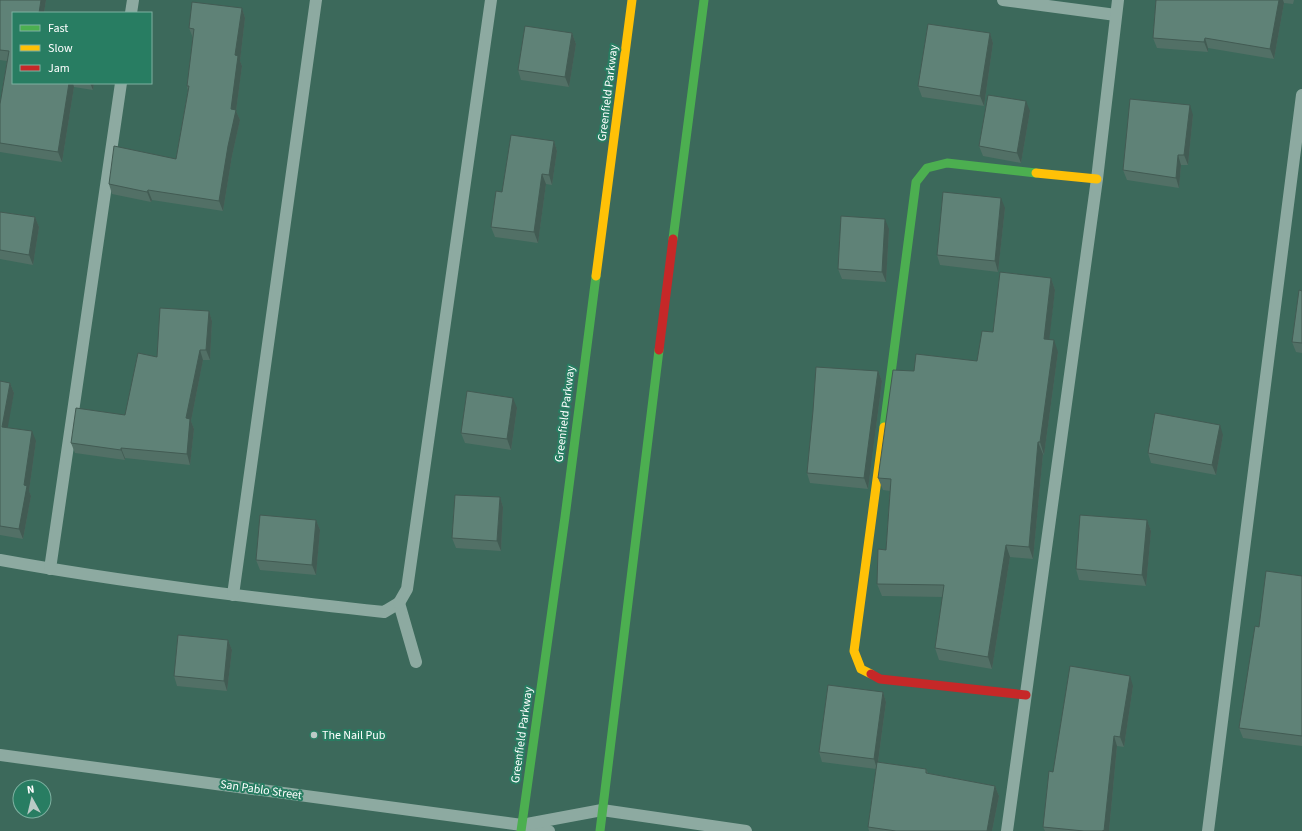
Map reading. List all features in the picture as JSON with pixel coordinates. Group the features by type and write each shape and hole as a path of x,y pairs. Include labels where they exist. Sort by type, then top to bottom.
{"main road":[{"name":"Greenfield Parkway","path":"522,828 565,517 632,0"},
{"path":"600,831 670,255 704,0"},
{"path":"1026,695 880,679 861,669 854,651 916,182 927,168 947,163 1097,179"}],"street":[{"path":"131,12 133,0"},
{"path":"233,595 316,0"},
{"path":"0,560 50,569 233,595 384,612 399,603 407,590 490,0"},
{"path":"1003,0 1116,15"},
{"path":"1007,831 1097,179 1118,0"},
{"path":"50,569 121,84"},
{"path":"1208,831 1302,95"},
{"path":"399,603 416,662"},
{"name":"San Pablo Street","path":"0,756 522,828"},
{"path":"522,828 602,810 746,831"},
{"path":"522,828 549,831"}],"building":[{"path":"0,0 41,0 39,12 12,12 12,84 69,84 58,152 0,143 0,104 9,51 0,50"},
{"path":"1156,0 1279,0 1270,49 1205,38 1204,42 1153,38"},
{"path":"192,2 242,8 235,55 238,56 231,109 236,110 228,146 219,201 148,190 147,192 109,184 114,146 176,159 189,86 187,86 194,29 189,28"},
{"path":"928,24 990,33 980,96 918,86"},
{"path":"525,26 572,33 565,77 518,70"},
{"path":"988,95 1026,101 1017,153 979,146"},
{"path":"1130,99 1190,105 1184,155 1178,155 1176,178 1123,170"},
{"path":"511,135 554,141 549,175 542,174 534,232 491,227 496,191 502,192"},
{"path":"943,192 1001,198 995,261 937,255"},
{"path":"0,212 35,217 29,255 0,250"},
{"path":"841,216 885,219 882,272 838,269"},
{"path":"1000,272 1051,278 1044,339 1054,340 1040,442 1038,442 1029,547 1006,545 988,657 935,648 944,585 877,584 878,549 886,550 891,479 878,478 893,370 914,371 916,354 977,361 982,331 993,332"},
{"path":"1299,290 1302,291 1302,343 1292,342"},
{"path":"160,308 209,311 206,350 200,350 186,418 190,419 187,454 121,448 121,450 71,443 76,408 125,415 138,353 157,357"},
{"path":"816,367 878,371 864,478 807,473"},
{"path":"0,381 10,383 2,427 32,431 24,485 27,486 19,529 0,526"},
{"path":"467,391 513,398 507,439 461,433"},
{"path":"1155,413 1220,425 1212,465 1148,453"},
{"path":"455,495 500,497 497,541 452,538"},
{"path":"260,515 316,520 312,565 256,560"},
{"path":"1080,515 1147,520 1142,575 1076,569"},
{"path":"1266,571 1302,576 1302,736 1239,728 1255,626 1259,627"},
{"path":"178,635 228,640 224,681 174,676"},
{"path":"1070,666 1130,676 1120,737 1114,736 1104,831 1084,831 1043,827 1049,771 1053,772"},
{"path":"828,685 883,692 874,759 819,752"},
{"path":"877,762 926,769 926,773 995,786 987,831 896,831 868,827"}],"traffic: fast":[{"path":"673,239 704,0"},
{"path":"884,427 916,182 927,168 947,163 1036,173"},
{"path":"521,831 565,517 596,276"},
{"path":"600,831 659,350"}],"traffic: slow":[{"path":"596,276 632,0"},
{"path":"1036,173 1097,179"},
{"path":"871,674 861,669 854,651 884,427"}],"traffic: jam":[{"path":"659,350 673,239"},
{"path":"871,674 880,679 1026,695"}],"place":[{"name":"The Nail Pub","path":"314,735"}]}
